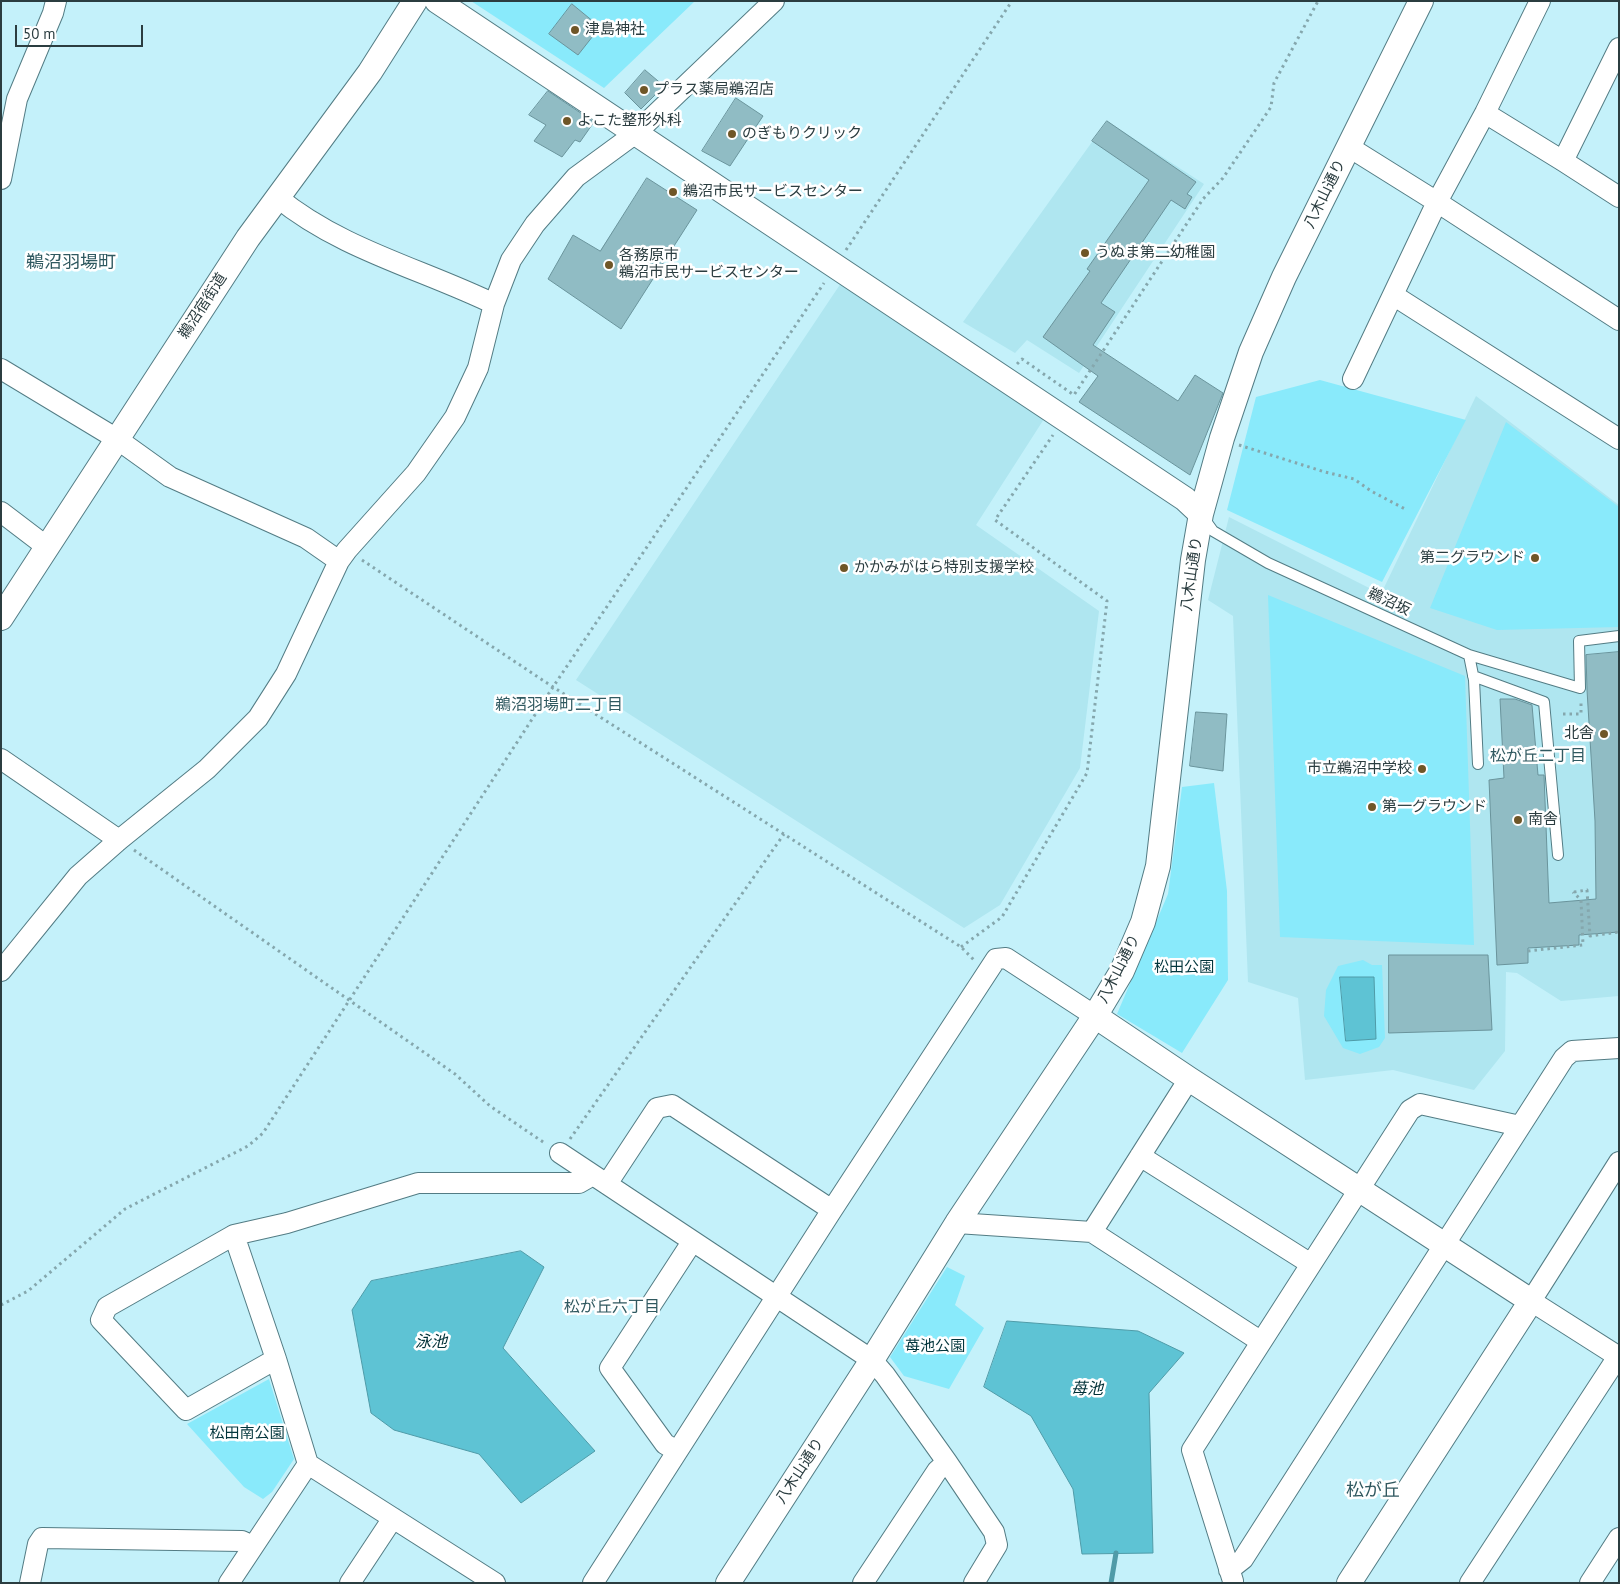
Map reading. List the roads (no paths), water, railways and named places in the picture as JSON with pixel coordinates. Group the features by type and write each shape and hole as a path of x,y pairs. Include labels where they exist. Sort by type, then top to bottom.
{"street":[{"path":"1,179 18,99 53,13 56,1"},
{"path":"438,1 1185,499 1201,514"},
{"path":"1,971 78,876 119,840 207,769 258,718 286,674 343,555 416,473 455,417 478,368 494,304 511,260 535,224 576,177 636,133 774,1"},
{"name":"八木山通り","path":"728,1583 958,1223 1095,1016 1122,971 1143,922 1158,866 1193,560 1201,514 1222,440 1251,352 1284,277 1421,1"},
{"path":"1353,380 1437,202 1485,113 1540,1"},
{"name":"鵜沼宿街道","path":"1,618 248,238 370,72 414,2"},
{"path":"1563,161 1618,53"},
{"path":"1485,113 1619,197"},
{"path":"1349,147 1619,320"},
{"path":"277,197 289,207 323,228 382,258 465,290 494,304"},
{"path":"1393,296 1619,439"},
{"path":"1,369 117,439 170,477 343,555"},
{"path":"1,512 47,546"},
{"path":"1,759 119,840"},
{"path":"593,1583 776,1296 996,959 1006,958 1444,1245 1618,1356 1470,1583"},
{"path":"1232,1576 1564,1058 1572,1051 1619,1048"},
{"path":"1092,1232 1189,1079"},
{"path":"1232,1576 1192,1450 1260,1341 1410,1110 1420,1104 1520,1126"},
{"path":"276,1359 186,1410 101,1320 107,1306 234,1235 288,1223 418,1184 579,1183 600,1180 657,1108 672,1105 832,1210"},
{"path":"560,1153 872,1360 885,1374 994,1532 998,1545 974,1583"},
{"path":"1140,1156 1311,1264"},
{"path":"1349,1583 1619,1162"},
{"path":"958,1223 1092,1232 1260,1341"},
{"path":"234,1235 276,1359 308,1464 393,1518 473,1577 495,1583"},
{"path":"677,1451 666,1444 610,1368 692,1242"},
{"path":"863,1583 937,1471 947,1462"},
{"path":"229,1583 308,1464"},
{"path":"350,1583 393,1518"},
{"path":"30,1583 38,1544 42,1538 242,1541 253,1546"},
{"path":"1590,1583 1619,1538"}],"lane":[{"name":"鵜沼坂","path":"1201,514 1213,531 1268,563 1469,655 1580,688 1579,641 1619,636"},
{"path":"1469,655 1473,676 1478,764"},
{"path":"1473,676 1544,702 1558,855"}],"water":[{"path":"1340,977 1374,977 1376,1039 1346,1041"},
{"name":"泳池","path":"521,1251 544,1267 503,1348 595,1451 521,1503 479,1454 394,1430 371,1413 352,1310 371,1281"},
{"name":"苺池","path":"1007,1321 1138,1331 1184,1353 1149,1393 1153,1553 1082,1554 1073,1489 1031,1416 984,1387"}],"waterway":[{"path":"1111,1583 1116,1553"}],"place":[{"name":"津島神社","path":"575,30"},
{"name":"プラス薬局鵜沼店","path":"644,90"},
{"name":"よこた整形外科","path":"567,121"},
{"name":"のぎもりクリック","path":"732,134"},
{"name":"鵜沼市民サービスセンター","path":"673,192"},
{"name":"うぬま第二幼稚園","path":"1085,253"},
{"name":"各務原市 鵜沼市民サービスセンター","path":"609,265"},
{"name":"第二グラウンド","path":"1535,558"},
{"name":"かかみがはら特別支援学校","path":"844,568"},
{"name":"北舎","path":"1604,734"},
{"name":"市立鵜沼中学校","path":"1422,769"},
{"name":"第一グラウンド","path":"1372,807"},
{"name":"南舎","path":"1518,820"}],"district":[{"name":"鵜沼羽場町","path":"71,263"},
{"name":"鵜沼羽場町二丁目","path":"559,705"},
{"name":"松が丘二丁目","path":"1538,756"},
{"name":"松が丘六丁目","path":"612,1307"},
{"name":"松が丘","path":"1373,1491"}],"park label":[{"name":"松田公園","path":"1184,968"},
{"name":"苺池公園","path":"935,1347"},
{"name":"松田南公園","path":"247,1434"}]}
